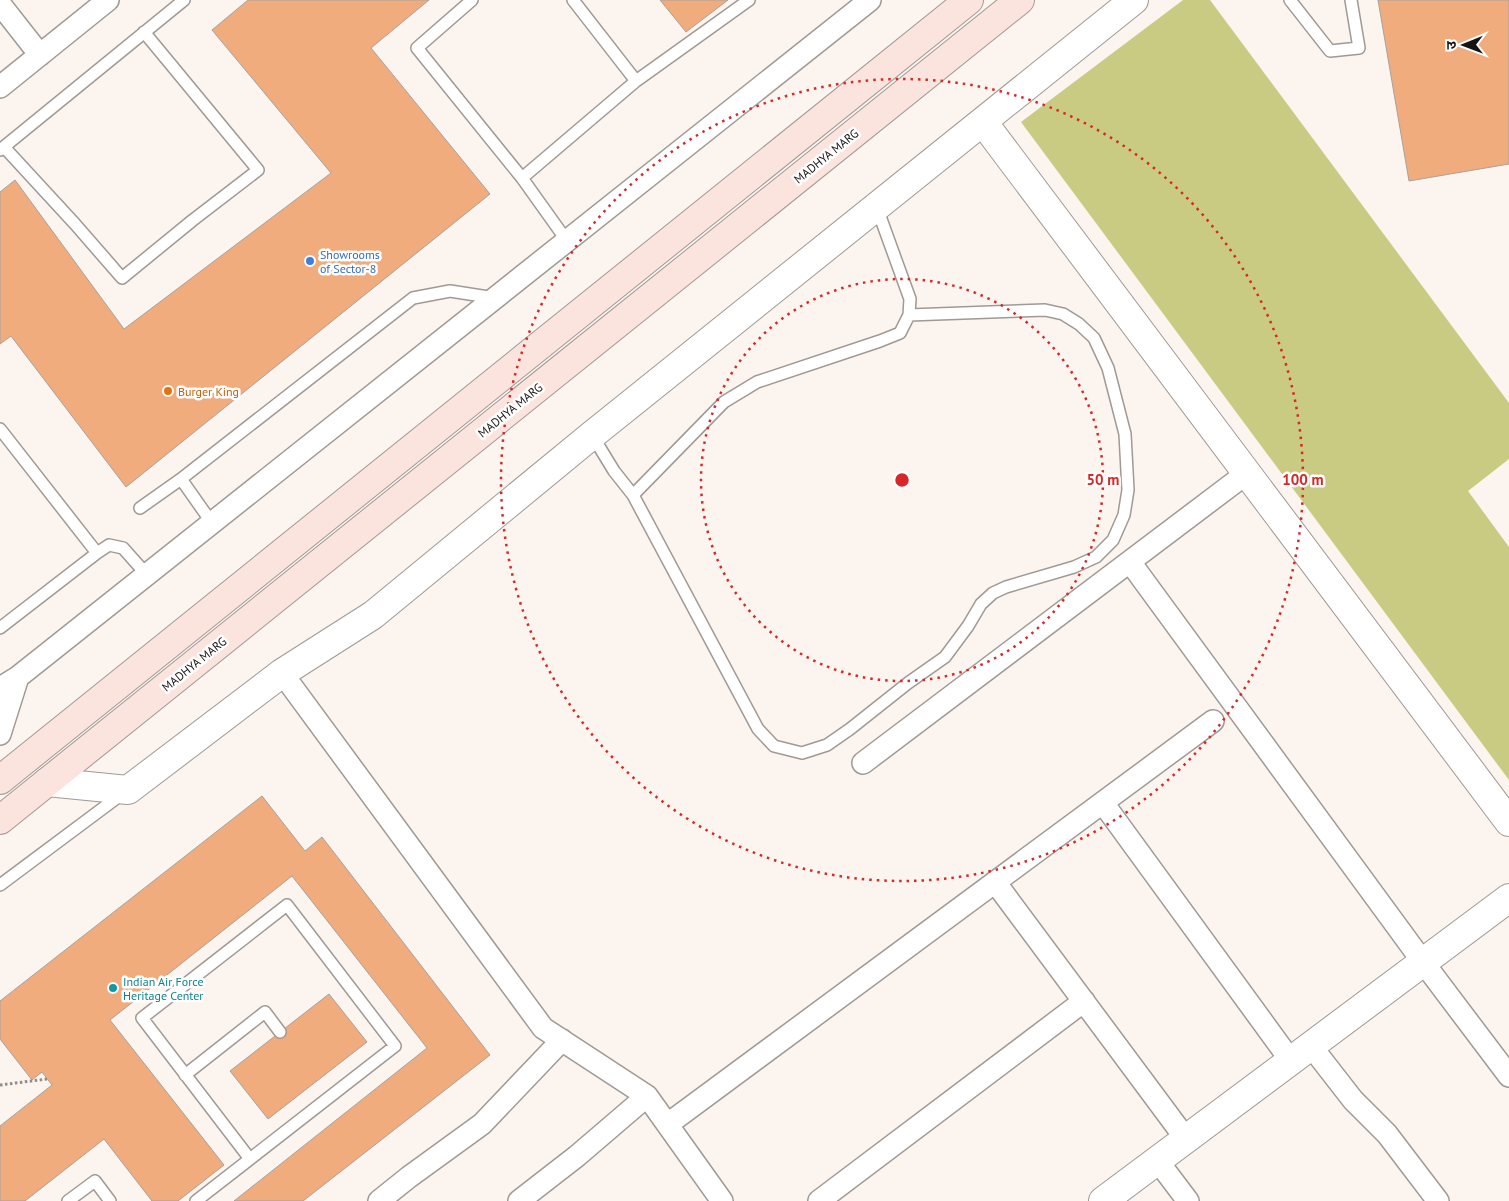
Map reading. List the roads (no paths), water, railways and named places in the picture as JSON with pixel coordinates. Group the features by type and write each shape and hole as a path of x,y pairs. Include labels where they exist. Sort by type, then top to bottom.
{"main road":[{"path":"0,780 969,0"},
{"name":"MADHYA MARG","path":"0,820 1020,0"}],"street":[{"path":"0,87 108,0"},
{"path":"0,734 9,682 147,575 870,0"},
{"path":"47,782 128,790 282,674 373,615 592,435 1134,0"},
{"path":"0,4 40,55"},
{"path":"983,122 1509,822"},
{"path":"863,762 1247,473"},
{"path":"1130,562 1423,962 1509,1076"},
{"path":"282,674 543,1028 647,1096 722,1201"},
{"path":"668,1124 1213,721"},
{"path":"1104,802 1301,1053 1387,1134 1438,1201"},
{"path":"995,882 1186,1139"},
{"path":"1103,1201 1509,898"},
{"path":"818,1201 1084,1001"},
{"path":"379,1201 482,1124 562,1040"},
{"path":"519,1201 577,1156 647,1096"},
{"path":"1157,1160 1188,1201"}],"lane":[{"path":"144,32 258,170 122,278 75,224 2,149 144,32 184,0"},
{"path":"472,0 417,48 522,178 567,241"},
{"path":"573,0 636,81"},
{"path":"522,178 636,81 749,0"},
{"path":"1290,0 1330,51 1360,48 1351,0"},
{"path":"633,495 724,402 758,382 880,341 900,332 909,315 910,299 877,208"},
{"path":"140,508 181,479 413,298 450,291 495,298"},
{"path":"592,435 614,471 633,495 758,729 774,746 802,753 828,746 908,683 945,657 968,626 981,604 992,593 1074,567 1096,557 1113,540 1124,515 1128,490 1126,434 1108,368 1094,338 1079,324 1063,314 1045,310 909,315"},
{"path":"0,429 96,553"},
{"path":"181,479 212,523"},
{"path":"0,628 96,553 109,545 123,548 147,575"},
{"path":"0,885 128,790"},
{"path":"196,1201 250,1159 395,1046 287,905 142,1018 250,1159"},
{"path":"185,1074 265,1012 280,1032"},
{"path":"68,1201 94,1181 110,1201"}],"place":[{"name":"Showrooms of Sector-8","path":"310,261"},
{"name":"Burger King","path":"168,391"},
{"name":"Indian Air Force Heritage Center","path":"113,988"}]}
